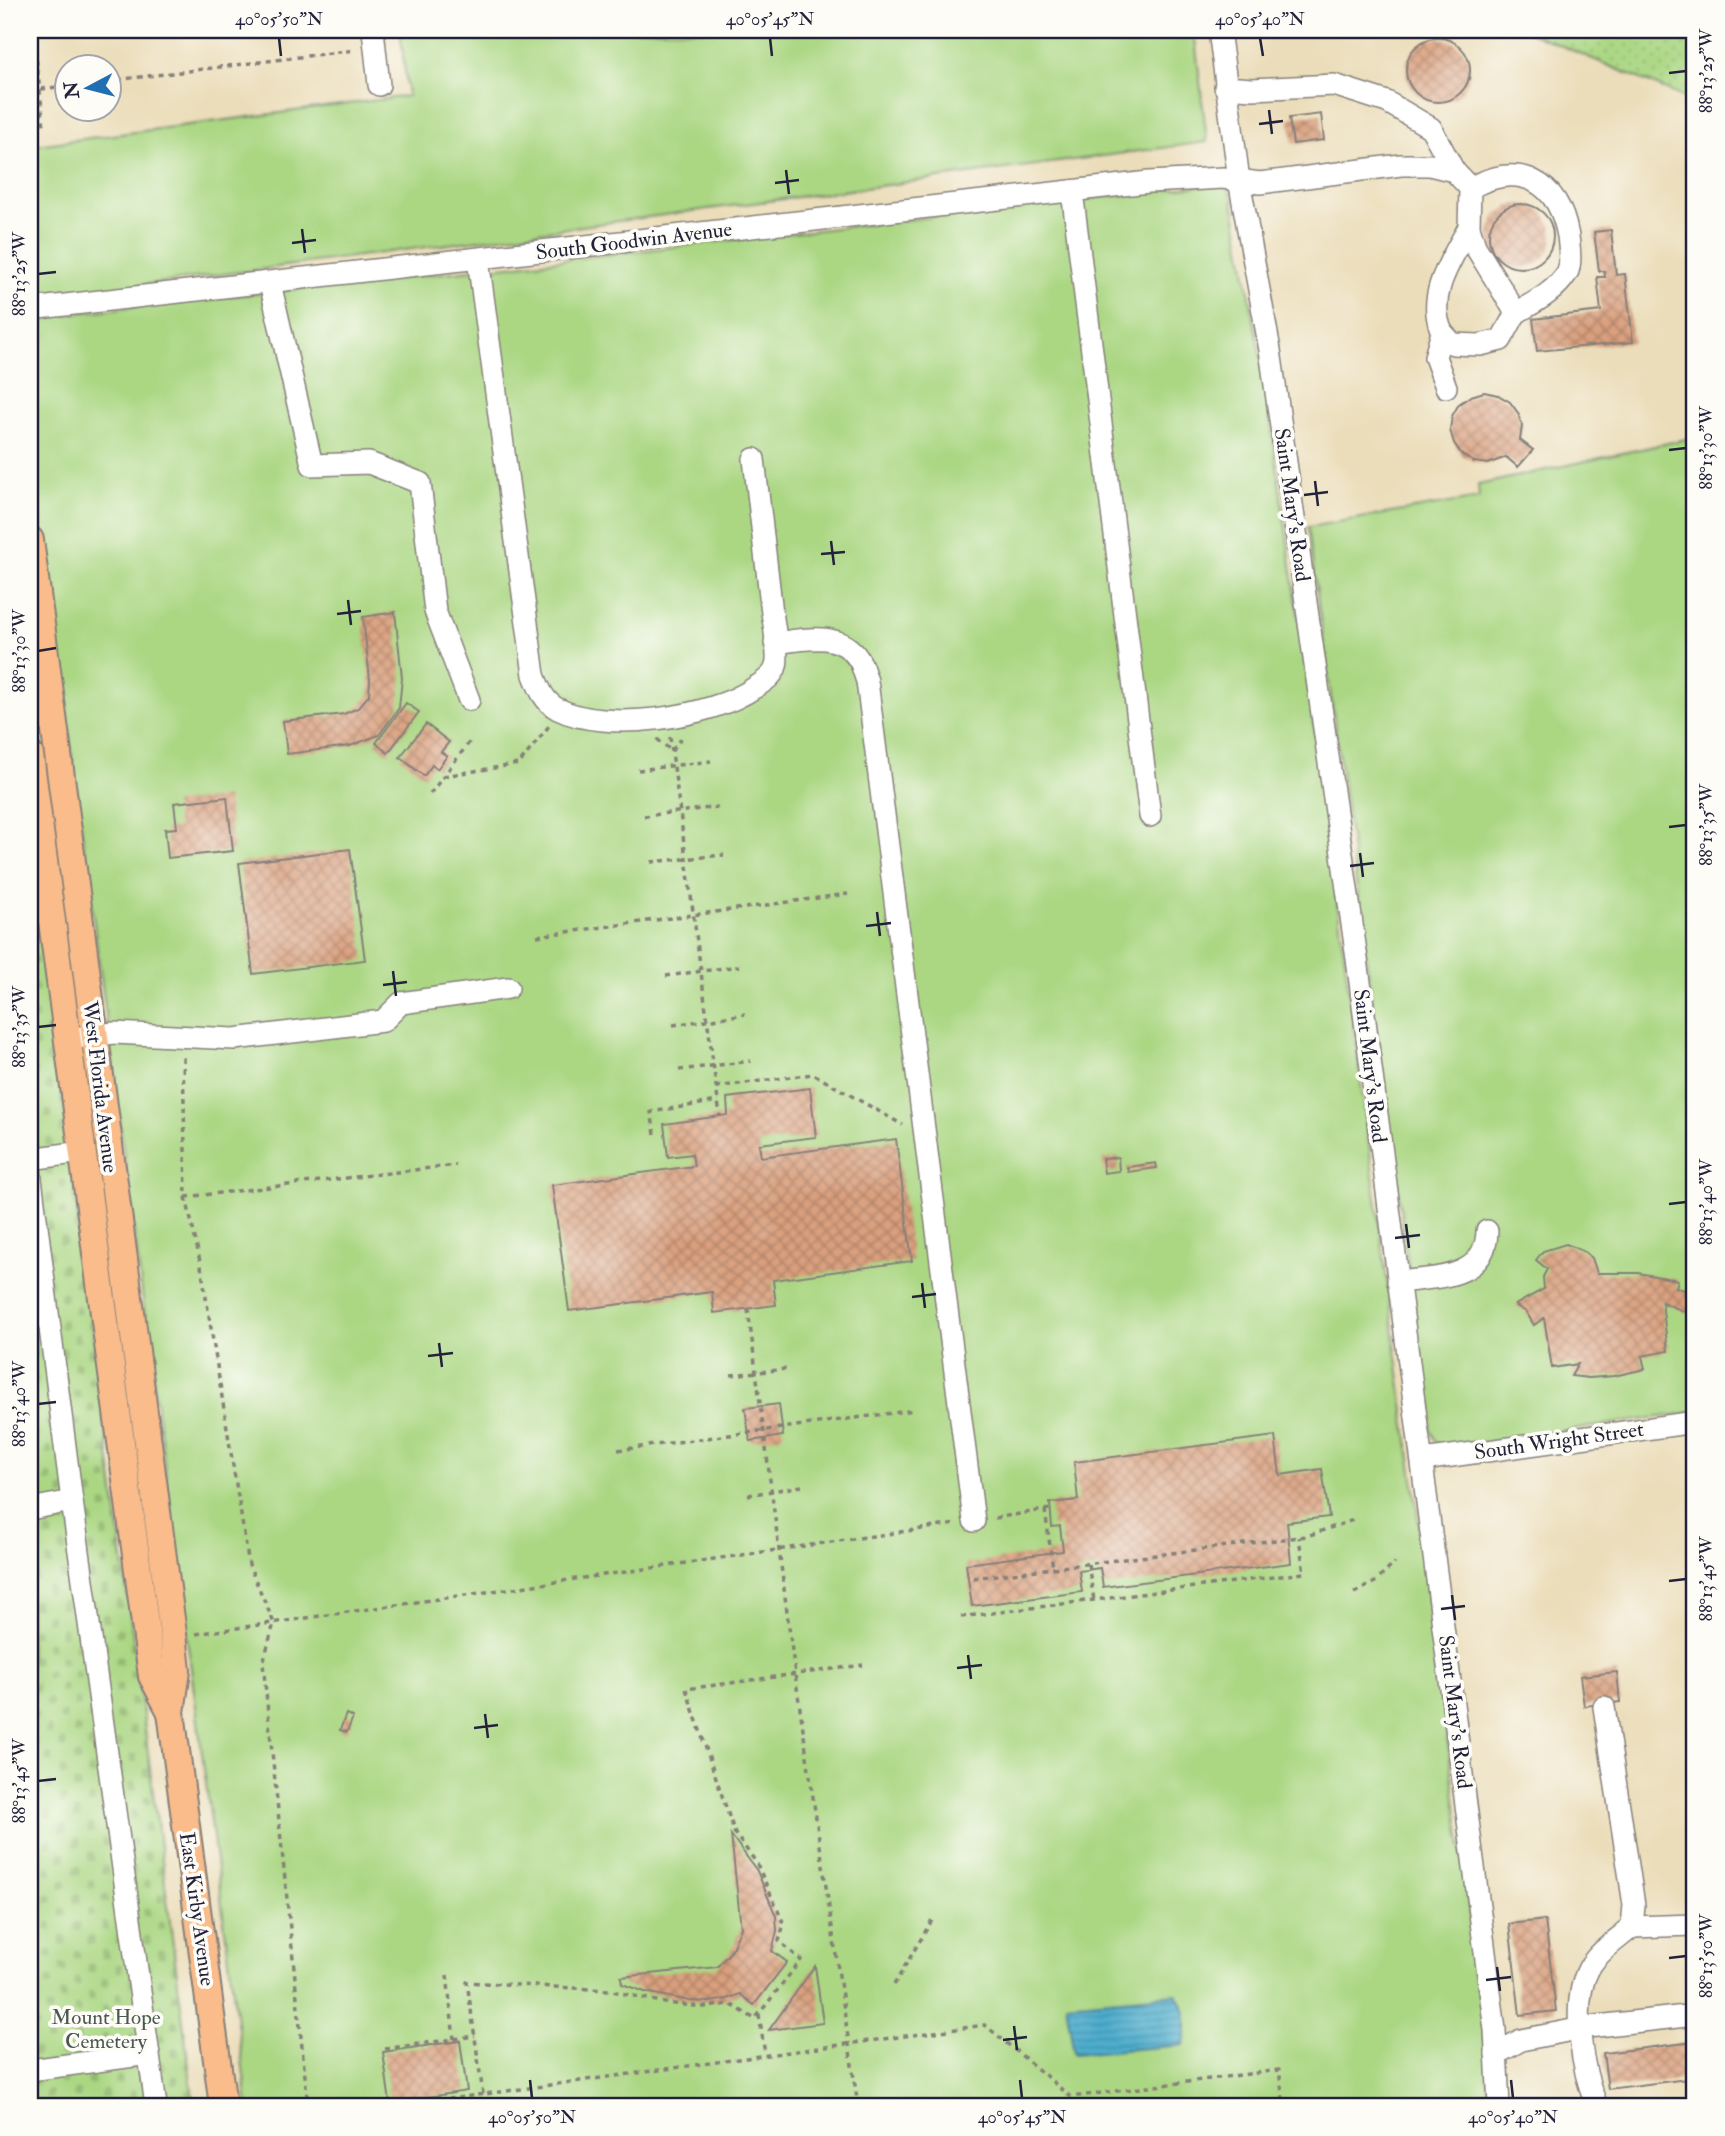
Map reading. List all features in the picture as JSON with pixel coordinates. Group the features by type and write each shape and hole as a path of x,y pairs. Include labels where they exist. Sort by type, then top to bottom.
{"main road":[{"name":"West Florida Avenue","path":"30,540 94,1036 184,1634"},
{"name":"West Florida Avenue","path":"30,755 147,1639"},
{"name":"East Kirby Avenue","path":"184,1634 171,1712 223,2106"},
{"name":"East Kirby Avenue","path":"147,1639 152,1676 171,1712"}],"street":[{"path":"373,30 379,85"},
{"name":"Saint Mary's Road","path":"1219,30 1239,180 1270,350 1357,959 1423,1460 1496,2054 1499,2106"},
{"path":"1225,87 1252,89 1334,85 1387,102 1431,128 1454,171 1470,188 1469,227 1475,246 1516,313"},
{"name":"South Goodwin Avenue","path":"30,309 1149,182 1223,178 1260,183 1401,165 1430,165 1454,171"},
{"path":"1469,227 1435,299 1436,319 1442,332 1453,344 1480,345 1502,340 1516,313 1548,294 1569,271 1570,248 1564,218 1541,183 1528,177 1508,175 1485,180 1470,188"},
{"path":"1072,191 1150,816"},
{"path":"478,259 534,675 542,696 556,709 588,718 667,718 708,710 744,695 767,679 776,666 775,643 754,459"},
{"path":"270,283 312,465 369,463 420,483 435,611 469,700"},
{"path":"1442,332 1435,357 1446,387"},
{"path":"775,643 814,638 841,642 859,659 867,681 974,1521"},
{"path":"67,1039 114,1033 234,1039 383,1021 401,1003 508,988"},
{"path":"30,1159 82,1152"},
{"path":"30,1171 72,1501 156,2106"},
{"path":"1398,1282 1458,1274 1476,1263 1487,1244 1488,1230"},
{"name":"South Wright Street","path":"1423,1460 1695,1422"},
{"path":"30,1509 72,1501"},
{"path":"1604,1707 1634,1905 1632,1927"},
{"path":"1597,2106 1587,2082 1581,2028 1580,1992 1590,1966 1632,1927 1695,1925"},
{"path":"1496,2054 1521,2040 1581,2028 1695,2015"},
{"path":"30,2070 149,2054"}],"path":[{"path":"33,30 44,127"},
{"path":"122,79 357,50"},
{"path":"40,89 52,88"},
{"path":"667,718 720,1116"},
{"path":"443,776 519,764 551,724"},
{"path":"672,751 688,729"},
{"path":"652,735 672,751"},
{"path":"430,794 471,740"},
{"path":"638,770 711,761"},
{"path":"644,816 718,807"},
{"path":"651,862 724,855"},
{"path":"537,936 848,894"},
{"path":"666,976 739,966"},
{"path":"673,1025 745,1014"},
{"path":"183,1037 186,1197 201,1266 249,1565 274,1623 263,1663 308,2106"},
{"path":"679,1070 751,1061"},
{"path":"716,1087 814,1074 926,1138"},
{"path":"654,1134 651,1112 718,1101"},
{"path":"186,1197 456,1165"},
{"path":"748,1309 795,1674 858,2106"},
{"path":"731,1375 786,1369"},
{"path":"618,1450 915,1410"},
{"path":"747,1495 802,1486"},
{"path":"184,1634 1048,1510 1053,1568"},
{"path":"973,1578 1299,1537 1356,1518"},
{"path":"961,1617 1304,1573 1299,1537"},
{"path":"1354,1593 1375,1582 1395,1563"},
{"path":"1088,1564 1094,1600"},
{"path":"483,2094 467,1982 608,1990 665,2003 705,2007 730,2004 755,2019 801,1960 779,1941 784,1924 756,1862 735,1834 686,1689 863,1665"},
{"path":"894,1985 932,1920"},
{"path":"447,1975 454,2039"},
{"path":"759,2014 765,2054"},
{"path":"398,2106 985,2025 1071,2097 1279,2070 1284,2106"},
{"path":"384,2049 475,2036"},
{"path":"440,2100 440,2106"}],"green space":[{"path":"400,30 1194,30 1207,142 39,299 30,235 30,146 408,96"},
{"path":"1524,30 1695,30 1695,102"},
{"path":"1198,186 1224,186 1232,195 1265,383 1310,697 1463,1859 1486,2052 1489,2106 248,2106 30,432 30,325 42,318 59,315"},
{"path":"1695,437 1695,1412 1447,1448 1436,1442 1430,1427 1308,527 1479,498 1478,485"},
{"name":"Mount Hope Cemetery","path":"30,848 194,2106 30,2106"}],"water":[{"path":"1177,1994 1186,2018 1184,2045 1074,2054 1066,2004"}],"building":[{"path":"1438,38 1461,47 1470,70 1461,93 1438,102 1415,93 1406,70 1415,47"},
{"path":"1321,114 1324,140 1293,144 1289,118"},
{"path":"1521,204 1544,213 1553,236 1544,259 1521,268 1498,259 1489,236 1498,213"},
{"path":"1611,230 1616,275 1625,274 1633,342 1537,351 1533,319 1601,311 1597,277 1605,277 1604,271 1599,271 1594,232"},
{"path":"1484,392 1498,395 1510,402 1518,413 1522,426 1520,440 1533,450 1518,467 1506,457 1488,464 1474,462 1462,455 1454,443 1450,430 1452,416 1459,404"},
{"path":"395,612 402,678 399,708 379,735 350,746 287,754 283,721 344,714 358,708 369,695 370,680 363,617"},
{"path":"406,703 419,712 388,753 376,743"},
{"path":"426,724 449,742 441,752 447,756 437,769 432,765 424,776 400,757"},
{"path":"227,797 233,851 168,858 165,829 177,828 174,803"},
{"path":"350,849 365,960 253,974 239,863"},
{"path":"810,1088 816,1137 759,1144 761,1157 896,1139 912,1261 773,1280 776,1305 714,1313 712,1292 569,1311 552,1185 694,1166 692,1154 668,1157 664,1124 728,1115 727,1098"},
{"path":"1118,1157 1119,1171 1104,1173 1102,1159"},
{"path":"1156,1163 1157,1168 1128,1172 1127,1167"},
{"path":"1566,1244 1592,1258 1597,1273 1638,1273 1678,1280 1676,1287 1695,1294 1695,1316 1662,1302 1668,1351 1642,1356 1645,1369 1589,1378 1571,1376 1578,1364 1552,1368 1544,1318 1534,1325 1526,1312 1515,1305 1544,1289 1543,1277 1547,1269 1536,1260 1543,1251"},
{"path":"779,1404 783,1436 750,1441 745,1408"},
{"path":"1275,1436 1280,1475 1322,1469 1329,1517 1287,1522 1291,1563 1103,1587 1100,1568 1079,1571 1082,1592 972,1606 966,1564 1063,1551 1060,1526 1052,1527 1050,1503 1078,1500 1074,1462"},
{"path":"1617,1672 1620,1702 1584,1706 1580,1676"},
{"path":"346,1714 353,1717 347,1732 340,1730"},
{"path":"731,1835 757,1871 776,1916 777,1931 772,1951 787,1962 754,2005 740,1994 710,2002 690,2001 645,1992 622,1984 621,1977 717,1967 731,1951 741,1928"},
{"path":"1545,1920 1556,2011 1520,2015 1509,1924"},
{"path":"815,1966 823,2023 769,2030"},
{"path":"460,2041 467,2091 390,2103 383,2052"},
{"path":"1695,2042 1695,2078 1608,2089 1603,2053"}]}
